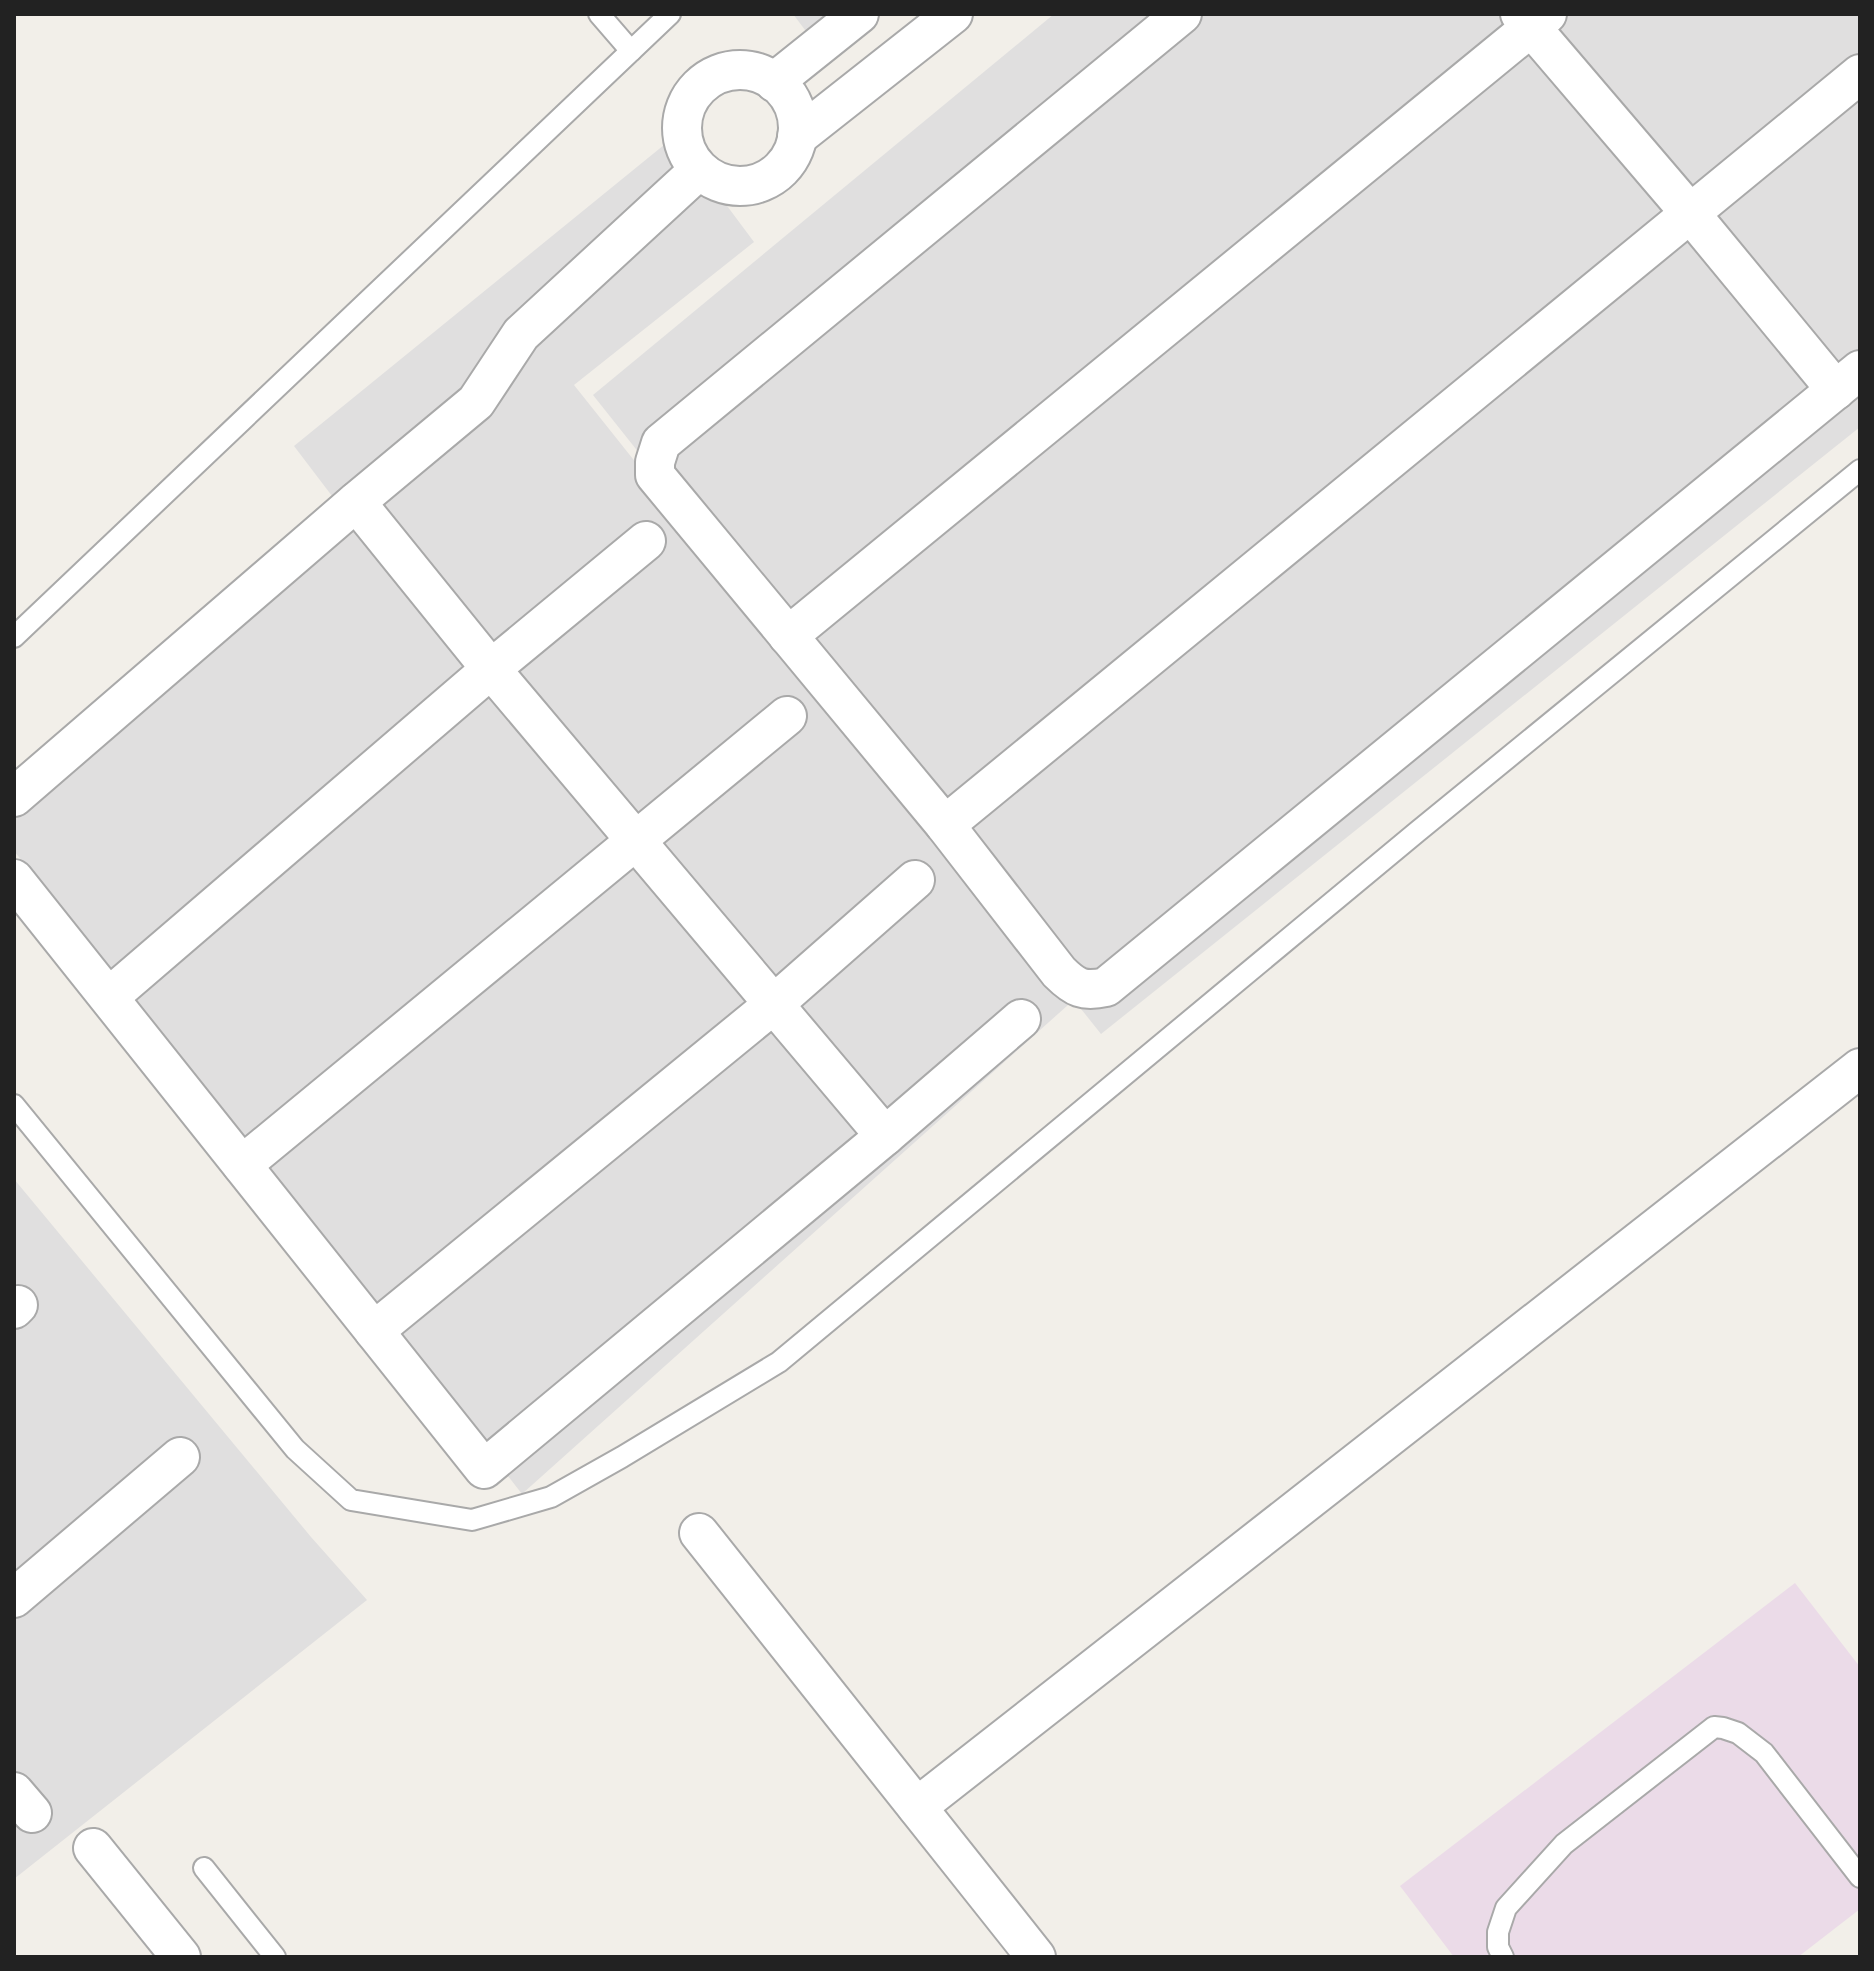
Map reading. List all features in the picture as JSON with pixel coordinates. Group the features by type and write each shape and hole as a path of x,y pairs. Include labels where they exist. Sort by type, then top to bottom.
{"street":[{"path":"774,82 859,14"},
{"path":"797,137 953,14"},
{"path":"788,636 1533,18 1690,213 1848,380 1106,987 1081,989 1070,983 945,825 788,636 655,475 655,462 661,443 1182,14"},
{"path":"745,70 761,73 774,82 786,92 797,122 797,137 784,166 758,183 742,186 727,185 699,170 684,142 682,127 691,97 701,85 715,76 745,70"},
{"path":"945,825 1860,74"},
{"path":"14,797 476,402 521,334 699,170"},
{"path":"356,502 491,669 885,1136"},
{"path":"109,997 491,669 646,541"},
{"path":"242,1165 787,716"},
{"path":"14,879 484,1469 1021,1019"},
{"path":"374,1331 774,1004 915,880"},
{"path":"917,1807 1860,1068"},
{"path":"14,1598 180,1457"},
{"path":"699,1533 1036,1957"},
{"path":"93,1848 181,1957"}],"lane":[{"path":"599,14 631,51"},
{"path":"14,637 670,14"},
{"path":"14,1105 295,1449 351,1500 472,1520 551,1497 779,1362 1417,832 1860,470"},
{"path":"1503,1957 1498,1947 1498,1932 1506,1908 1564,1844 1714,1727 1738,1733 1764,1753 1860,1877"},
{"path":"204,1868 275,1957"}],"shaded area":[{"path":"793,14 881,14 827,59"},
{"path":"1054,14 1860,14 1860,427 1101,1034 593,395"},
{"path":"675,136 754,242 574,385 1068,1005 522,1494 129,991 14,851 14,783 332,496 294,446"},
{"path":"14,1179 311,1537 367,1600 14,1879"},
{"path":"1795,1583 1860,1667 1860,1909 1798,1957 1454,1957 1400,1886"}]}
